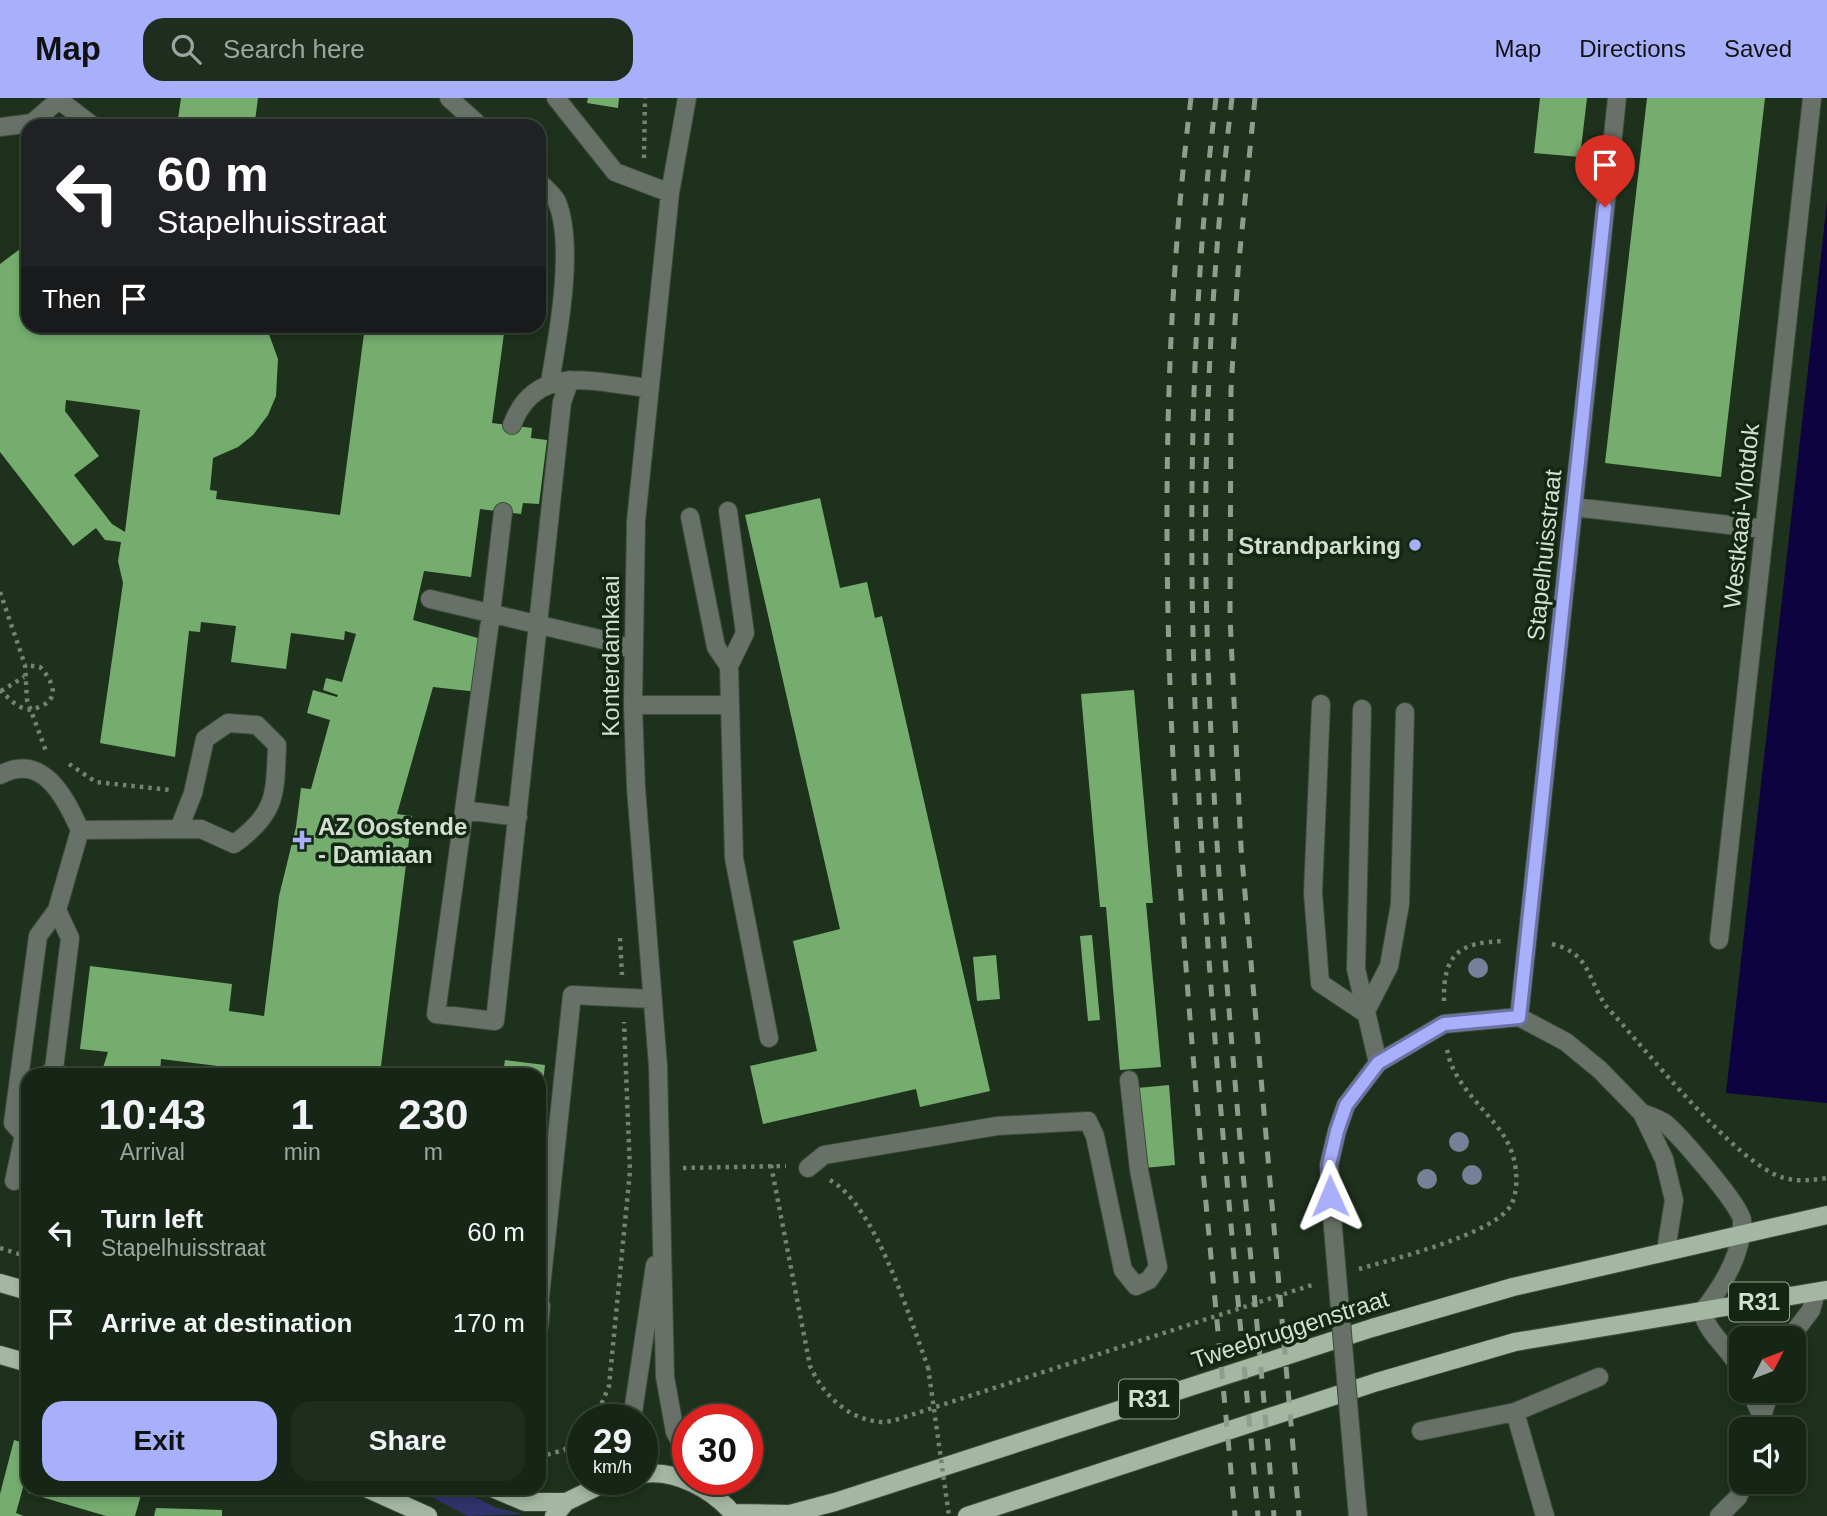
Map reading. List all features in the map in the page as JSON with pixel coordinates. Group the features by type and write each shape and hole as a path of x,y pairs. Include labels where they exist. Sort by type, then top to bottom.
{"main road":[{"name":"Tweebruggenstraat","path":"734,1514 790,1514 835,1502 1372,1328 1513,1287 1827,1215"},
{"path":"0,1283 21,1289"},
{"name":"R31","path":"967,1516 1377,1382 1515,1342 1598,1326 1702,1312 1822,1291"},
{"path":"0,1355 21,1361"},
{"path":"382,1495 428,1516"},
{"path":"508,1495 525,1502 560,1509 577,1495"},
{"name":"R31","path":"714,1495 734,1514"}],"street":[{"path":"449,98 472,119"},
{"path":"556,98 615,172 643,185 670,193"},
{"name":"Konterdamkaai","path":"672,1416 665,1377 663,1168 633,705 633,650 636,521 670,193 687,98"},
{"name":"Stapelhuisstraat","path":"1519,1017 1617,98"},
{"name":"Westkaai-Vlotdok","path":"1719,940 1812,98"},
{"path":"37,119 60,99 84,119"},
{"path":"0,127 21,124"},
{"path":"546,189 556,200 564,229 561,318 550,382"},
{"path":"503,512 436,1014 495,1021 562,402 570,380"},
{"path":"512,425 519,406 532,392 550,382 570,380 650,388"},
{"path":"1574,507 1764,530"},
{"path":"728,511 745,633 729,666 734,858 769,1038"},
{"path":"690,517 716,647 729,666"},
{"path":"430,599 633,650"},
{"path":"1321,704 1313,893 1320,983 1365,1013"},
{"path":"633,705 730,705"},
{"path":"1362,709 1356,969 1378,1063"},
{"path":"1365,1013 1390,966 1400,904 1405,712"},
{"path":"80,830 179,830 201,829 234,844 257,828 275,795 277,745 257,724 228,723 205,739 193,793 179,830"},
{"path":"0,775 29,768 50,779 67,802 80,830 57,910 38,936 24,1068"},
{"path":"464,810 518,817"},
{"path":"54,1068 70,938 57,910"},
{"path":"546,1248 572,995 652,999"},
{"path":"1358,1516 1329,1165 1346,1105 1378,1063 1444,1024 1519,1017 1566,1042 1601,1070 1642,1113 1664,1159 1674,1200 1666,1250"},
{"path":"808,1168 824,1155 969,1130 1088,1121 1095,1136 1123,1270 1136,1286 1149,1280 1158,1267 1139,1170 1129,1080"},
{"path":"21,1085 13,1123 21,1129"},
{"path":"1642,1113 1664,1123 1696,1156 1742,1216 1741,1235 1721,1288 1702,1312 1706,1328 1729,1352"},
{"path":"14,1181 21,1152"},
{"name":"Konterdamkaai","path":"634,1404 662,1216"},
{"path":"1799,1326 1822,1291"},
{"path":"1421,1431 1515,1412 1599,1377"},
{"path":"1515,1412 1545,1516"},
{"path":"1719,1516 1739,1494"}],"path":[{"path":"643,185 645,98"},
{"path":"0,592 25,665 27,700 47,753 50,779"},
{"path":"25,665 40,667 54,687 53,698 48,704 31,710 20,707 1,691 25,676"},
{"path":"47,753 96,782 193,793"},
{"path":"1354,1271 1472,1233 1493,1222 1511,1205 1517,1182 1515,1157 1501,1131 1463,1087 1448,1057 1444,1024 1444,980 1450,960 1464,947 1478,942 1528,941 1573,951 1583,959 1595,990 1606,1006 1735,1147 1783,1178 1806,1182 1827,1178"},
{"path":"771,1165 810,1366 817,1382 830,1398 849,1412 868,1419 887,1422 917,1413 1327,1280"},
{"path":"601,1404 609,1386 630,1171 771,1165 808,1168 842,1187 862,1211 899,1291 928,1367 949,1516"},
{"path":"0,1248 21,1255"},
{"path":"546,1455 567,1447"}],"shaded area":[{"path":"1827,202 1827,1103 1726,1093"},
{"path":"428,1495 470,1495 497,1508 524,1514 468,1516"}],"building":[{"path":"181,98 258,98 255,119 178,119"},
{"path":"588,98 619,98 618,108 587,103"},
{"path":"1540,98 1587,98 1580,157 1534,153"},
{"path":"1647,98 1765,98 1721,477 1605,463"},
{"path":"21,248 21,333 269,333 278,359 276,396 268,415 253,435 238,447 213,458 210,490 217,491 216,499 340,515 364,333 504,333 492,423 532,428 531,438 547,440 539,504 523,503 521,514 480,509 471,577 424,571 413,620 485,640 478,692 433,687 397,814 412,816 381,1068 234,1068 161,1059 160,1068 103,1068 108,1052 80,1049 90,966 232,984 229,1011 264,1016 279,896 296,827 301,788 311,789 330,720 307,713 313,690 337,697 338,695 323,690 326,678 342,682 356,634 345,631 344,640 291,633 286,669 231,662 236,626 201,622 200,632 189,631 175,757 100,743 123,583 118,561 121,542 105,540 96,528 73,546 0,452 0,264","holes":["66,400 140,410 125,532 112,524 74,475 99,456 65,411"]},
{"path":"820,498 840,588 867,582 875,618 882,616 990,1091 920,1107 916,1089 763,1124 750,1066 817,1051 793,941 840,929 745,515"},
{"path":"1134,690 1153,903 1146,903 1161,1067 1120,1070 1106,907 1100,907 1081,694"},
{"path":"1092,935 1100,1020 1088,1021 1080,936"},
{"path":"996,955 1000,999 977,1001 973,957"},
{"path":"505,1060 545,1065 545,1068 504,1068"},
{"path":"1169,1085 1175,1165 1144,1168 1137,1088"},
{"path":"14,1440 21,1442 21,1495 16,1513 24,1516 0,1516 0,1494"},
{"path":"35,1495 141,1495 135,1516 106,1516"},
{"path":"156,1508 222,1510 222,1516 154,1516"}],"railway":[{"path":"1191,98 1175,275 1168,453 1168,630 1187,985 1235,1516"},
{"path":"1216,98 1200,276 1192,454 1193,631 1211,984 1258,1516"},
{"path":"1232,98 1210,361 1206,494 1207,626 1225,960 1274,1516"},
{"path":"1255,98 1238,271 1231,389 1230,617 1241,847 1299,1516"}],"place":[{"name":"Strandparking","path":"1415,545"},
{"name":"AZ Oostende - Damiaan","path":"302,840"}],"route":[{"path":"1330,1196 1329,1165 1346,1105 1378,1063 1444,1024 1519,1017 1605,207"}]}
